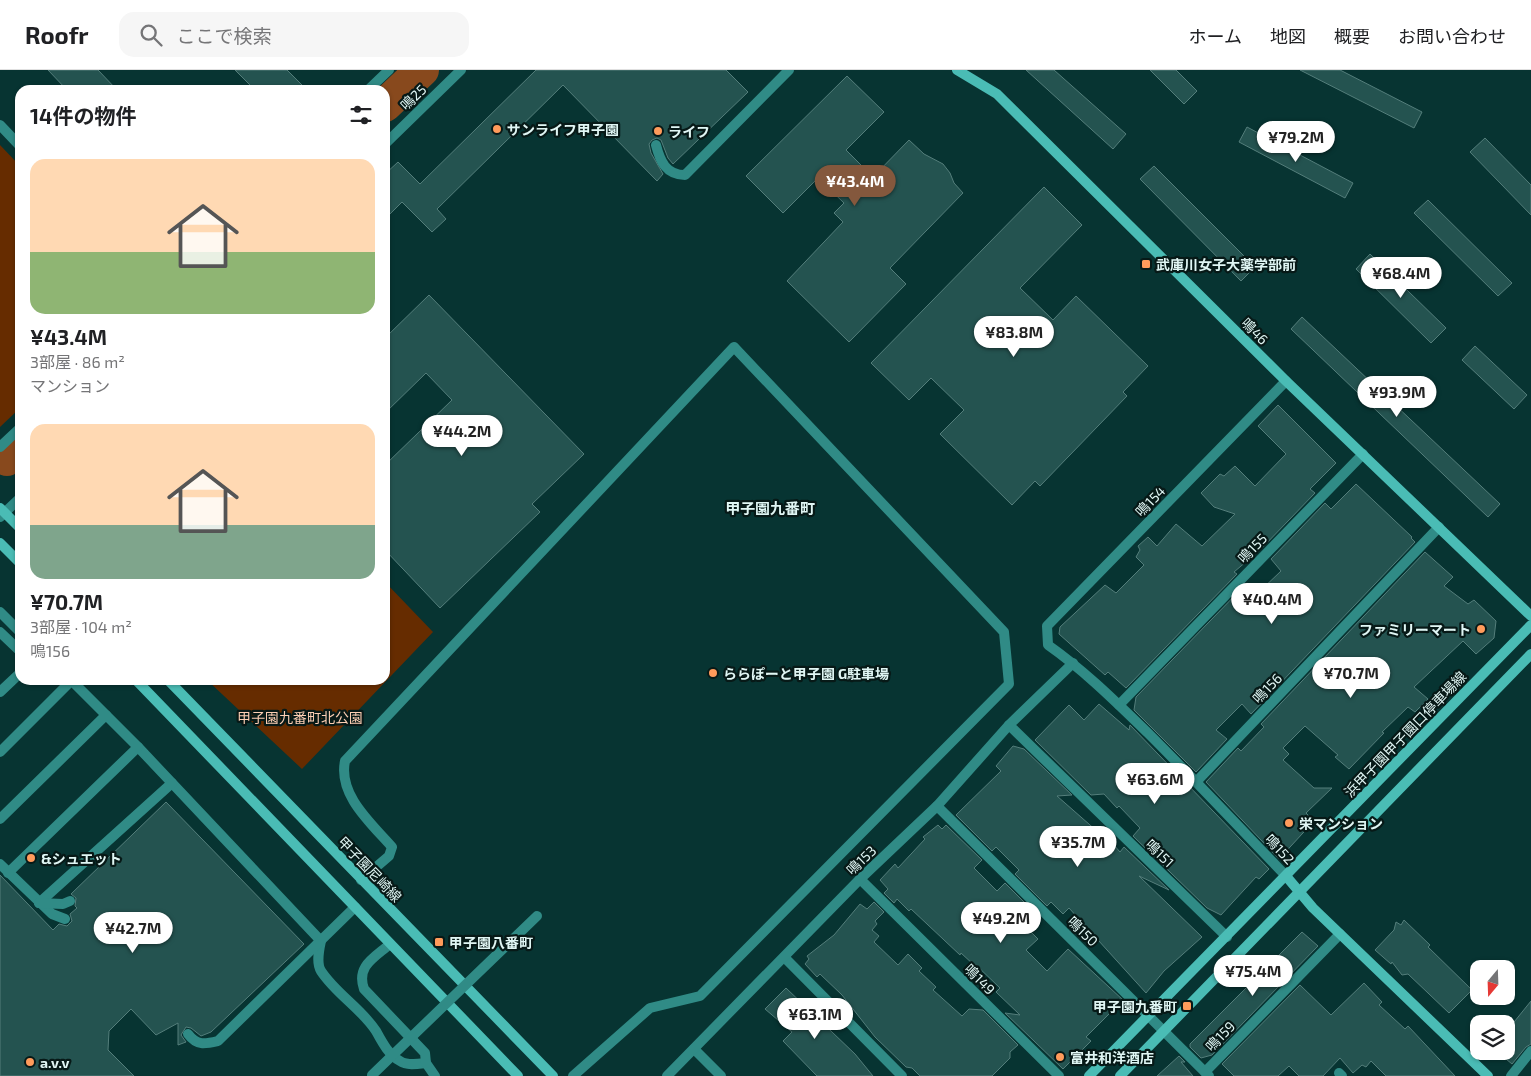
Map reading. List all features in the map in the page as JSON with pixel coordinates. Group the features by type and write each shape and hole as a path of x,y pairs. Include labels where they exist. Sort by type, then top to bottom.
{"main road":[{"name":"鳴46","path":"957,70 997,94 1286,381 1531,616"},
{"path":"2,513 15,524"},
{"path":"0,542 15,557"},
{"name":"浜甲子園甲子園口停車場線","path":"1089,1076 1531,626"},
{"path":"1120,1076 1531,654"},
{"path":"141,685 518,1076"},
{"name":"甲子園尼崎線","path":"173,685 553,1076"},
{"name":"鳴152","path":"1286,876 1313,908 1488,1076"}],"street":[{"path":"373,85 389,70"},
{"name":"鳴25","path":"390,139 461,70"},
{"path":"656,145 659,159 668,170 673,174 685,176 789,70"},
{"path":"0,125 15,141"},
{"path":"361,880 389,856 392,847 348,794 342,774 346,761 734,347 1004,632 1009,684 700,996 650,1008 573,1076"},
{"name":"鳴154","path":"1048,645 1047,626 1286,381"},
{"path":"0,447 15,433"},
{"name":"鳴155","path":"1119,705 1363,454"},
{"path":"2,513 15,502"},
{"name":"鳴156","path":"1197,781 1439,527"},
{"path":"0,612 15,627"},
{"path":"0,632 15,647"},
{"name":"鳴152","path":"1048,645 1073,663 1119,705 1197,781 1286,876"},
{"name":"鳴153","path":"667,1076 786,958 860,880 937,806 1009,725 1073,663"},
{"path":"0,692 15,678"},
{"path":"0,752 63,685"},
{"path":"72,685 106,715 138,747 321,941"},
{"path":"0,819 106,715"},
{"name":"鳴151","path":"1009,725 1227,937"},
{"path":"8,873 138,747"},
{"path":"39,904 172,783"},
{"name":"鳴150","path":"937,806 1149,1014 1207,1074"},
{"path":"0,864 39,904 52,914 65,919"},
{"name":"鳴149","path":"860,880 1059,1076"},
{"path":"39,904 63,904 70,901"},
{"path":"188,1034 194,1041 202,1044 218,1041 355,907"},
{"path":"372,1076 537,916"},
{"name":"鳴159","path":"1207,1074 1340,934"},
{"path":"321,941 318,954 320,970 360,1012 375,1031 382,1045 400,1062 413,1065 426,1063"},
{"path":"390,944 364,967 360,978 364,989 425,1053 426,1063 435,1076"},
{"path":"786,958 902,1076"},
{"path":"694,1049 721,1076"},
{"path":"1511,1076 1531,1051"}],"green space":[{"path":"0,145 15,161 15,413 0,427"},
{"name":"甲子園九番町北公園","path":"390,587 433,632 390,677"},
{"name":"甲子園九番町北公園","path":"212,685 382,685 302,769"}],"building":[{"path":"48,70 98,70 112,85 62,85"},
{"path":"235,70 287,70 302,85 250,85"},
{"name":"ライフ","path":"536,70 726,70 748,92 673,164 668,158 661,140 657,138 652,140 649,144 651,153 663,174 657,181 563,85 437,209 446,219 432,232 402,202 390,214 390,169 398,162 420,184"},
{"path":"1026,70 1054,70 1126,134 1113,149"},
{"path":"1150,70 1176,70 1197,91 1184,104"},
{"path":"1300,70 1340,70 1422,112 1414,128"},
{"path":"847,76 884,112 846,150 873,177 909,140 924,154 943,164 950,173 954,183 963,193 890,268 906,284 849,342 787,281 843,222 834,213 844,203 818,178 783,213 746,176"},
{"path":"1247,127 1353,183 1345,198 1239,142"},
{"path":"1485,138 1531,185 1531,215 1470,152"},
{"path":"1154,166 1255,267 1241,281 1140,179"},
{"path":"1044,187 1082,225 1020,288 1053,320 1076,296 1148,366 1123,392 1127,396 1040,486 1035,481 1012,505 940,434 964,410 931,378 909,400 871,363"},
{"path":"1428,200 1512,283 1498,296 1414,213"},
{"path":"1370,254 1446,328 1431,343 1356,269"},
{"path":"429,295 584,454 532,504 540,512 440,608 390,555 390,460 452,400 426,373 390,408 390,333"},
{"path":"1302,317 1500,504 1488,517 1291,329"},
{"path":"1475,346 1527,395 1514,409 1462,360"},
{"path":"1278,405 1336,463 1310,489 1315,493 1261,549 1234,572 1237,574 1126,688 1108,672 1105,675 1059,634 1060,627 1105,585 1116,593 1144,565 1136,557 1140,550 1138,546 1148,537 1157,546 1176,524 1202,546 1235,514 1214,507 1201,493 1220,474 1224,476 1235,466 1255,486 1286,454 1258,426"},
{"path":"1356,484 1415,542 1251,714 1242,704 1216,730 1227,739 1196,772 1134,710 1136,697 1247,583 1258,593 1281,571 1271,559 1325,503 1331,509"},
{"path":"1425,552 1453,577 1444,586 1468,604 1474,600 1496,621 1494,638 1476,654 1463,641 1414,687 1428,699 1415,712 1408,707 1382,732 1384,733 1349,769 1335,757 1338,755 1305,726 1283,748 1289,754 1283,760 1314,788 1332,788 1306,813 1314,821 1279,859 1206,782 1238,748 1241,751 1264,727 1261,724"},
{"path":"1099,704 1129,730 1130,725 1269,869 1259,879 1256,877 1221,915 1207,908 1133,836 1140,828 1119,806 1117,808 1104,794 1091,795 1035,740 1069,705 1084,720"},
{"path":"1013,746 1024,749 1072,795 1057,796 1098,832 1100,829 1120,852 1124,847 1169,890 1139,876 1202,937 1164,971 1146,993 1069,908 1063,914 1051,902 1047,906 1015,874 1019,870 996,847 992,851 956,815 1001,771 996,766"},
{"path":"166,802 304,944 211,1032 201,1036 191,1028 186,1027 181,1035 186,1042 178,1045 178,1023 156,1035 131,1009 109,1031 108,1050 134,1076 0,1076 0,875 53,930 59,924 67,926 72,921 70,914 77,908 75,906 76,898 71,894"},
{"path":"938,825 942,829 946,825 982,860 974,868 997,891 1005,883 1038,916 1026,927 1038,939 1026,950 1047,971 1068,949 1123,1000 1086,1037 1091,1041 1063,1069 1005,1013 1020,1015 996,992 1000,988 975,964 961,953 960,955 911,909 909,911 897,899 894,903 884,893 888,889 880,880 895,864 898,868 925,839 923,837"},
{"path":"874,902 884,912 875,921 877,924 872,930 879,936 874,942 898,965 908,954 922,968 919,971 936,987 933,990 962,1016 969,1009 983,1010 1018,1045 1010,1052 1010,1058 992,1076 920,1076 912,1068 906,1067 875,1037 842,995 820,974 817,977 805,964 809,959 807,956 834,935 860,904 867,909"},
{"path":"1404,920 1430,945 1428,947 1470,988 1470,992 1449,1013 1408,974 1402,975 1392,962 1391,964 1375,950 1394,930 1396,922 1401,925"},
{"path":"1302,932 1318,946 1212,1055 1201,1058 1190,1047 1190,1044"},
{"path":"1364,983 1382,1002 1379,1005 1405,1029 1408,1026 1455,1076 1386,1076 1371,1061 1366,1067 1362,1065 1353,1073 1340,1058 1323,1076 1299,1076 1289,1066 1278,1076 1234,1076 1222,1064 1300,985 1331,1015"},
{"path":"786,988 855,1054 873,1076 817,1076 783,1041 792,1032 765,1009"},
{"path":"1531,1001 1531,1044 1526,1047 1512,1064 1507,1060 1515,1060 1515,1021"},
{"path":"1179,1056 1185,1062 1181,1062 1193,1076 1157,1076"}],"waterway":[{"path":"390,100 422,70"},
{"path":"7,459 15,451"}],"place":[{"name":"サンライフ甲子園","path":"497,129"},
{"name":"ライフ","path":"658,131"},
{"name":"武庫川女子大薬学部前","path":"1146,264"},
{"name":"ファミリーマート","path":"1481,629"},
{"name":"ららぽーと甲子園 G駐車場","path":"713,673"},
{"name":"栄マンション","path":"1289,823"},
{"name":"&シュエット","path":"31,858"},
{"name":"甲子園八番町","path":"439,942"},
{"name":"甲子園九番町","path":"1187,1006"},
{"name":"富井和洋酒店","path":"1060,1057"},
{"name":"a.v.v","path":"30,1062"}],"district":[{"name":"甲子園九番町","path":"770,508"}]}
